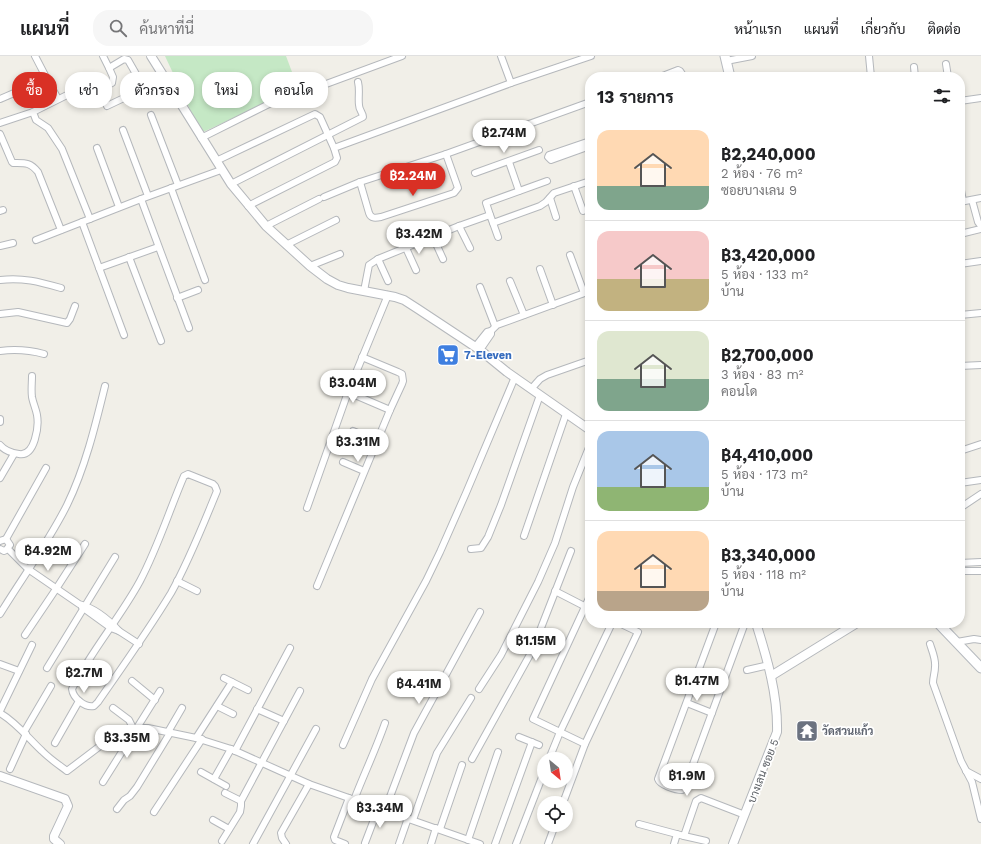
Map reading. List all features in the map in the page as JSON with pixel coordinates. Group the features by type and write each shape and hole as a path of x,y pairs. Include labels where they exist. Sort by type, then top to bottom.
{"main road":[{"path":"725,59 729,72"},
{"path":"943,628 981,668"}],"street":[{"path":"35,56 43,72"},
{"path":"0,123 33,112 72,94 84,97 112,83 113,77 103,56"},
{"path":"151,56 160,72"},
{"path":"201,138 289,94 318,87 402,56"},
{"path":"501,56 511,83"},
{"path":"334,148 511,83 591,56"},
{"path":"725,59 752,56"},
{"path":"869,56 871,72"},
{"path":"109,68 126,59 134,72"},
{"path":"946,64 947,72"},
{"path":"914,67 914,72"},
{"path":"231,184 363,117 359,107 360,88 358,82"},
{"path":"0,99 12,94"},
{"path":"965,100 981,98"},
{"path":"266,226 322,198 360,182 446,154 585,104"},
{"path":"182,108 221,170 248,206 266,226 310,266 327,279 338,285 404,300 478,349 585,427"},
{"path":"33,112 36,120 48,128 62,149 90,219"},
{"path":"216,161 315,114 320,117 338,158 335,162 248,206"},
{"path":"151,115 178,185"},
{"path":"123,130 148,196"},
{"path":"0,134 13,163 27,163 34,167 38,172 61,230"},
{"path":"585,143 549,155 548,157 551,160 585,148"},
{"path":"96,148 119,207"},
{"path":"475,174 539,150"},
{"path":"360,182 369,214 373,218 381,217 447,196 457,191 458,188 446,154"},
{"path":"509,162 519,191"},
{"path":"36,240 148,196 221,170"},
{"path":"498,237 486,203 547,181"},
{"path":"493,223 540,206 554,193 585,182"},
{"path":"574,186 583,210"},
{"path":"171,188 205,280"},
{"path":"550,198 556,217"},
{"path":"965,201 981,198"},
{"path":"141,199 189,328"},
{"path":"972,200 978,222 981,226"},
{"path":"364,291 369,265 378,259 490,215"},
{"path":"286,245 336,220"},
{"path":"82,222 124,335"},
{"path":"459,226 470,248"},
{"path":"965,233 981,229"},
{"path":"433,237 443,259"},
{"path":"0,246 13,243"},
{"path":"99,268 158,247"},
{"path":"406,248 416,270"},
{"path":"310,266 340,254"},
{"path":"570,255 585,288"},
{"path":"129,257 161,340"},
{"path":"378,259 388,281"},
{"path":"965,263 981,261"},
{"path":"540,269 553,305"},
{"path":"0,280 12,278 29,279 61,288"},
{"path":"510,281 524,315"},
{"path":"480,287 493,328"},
{"path":"177,298 198,290"},
{"path":"478,349 487,332 493,328 585,293"},
{"path":"307,508 348,392 388,296"},
{"path":"0,314 18,312 67,323 75,306"},
{"path":"965,315 981,313"},
{"path":"0,351 16,349 30,350 44,354"},
{"path":"317,586 403,380 402,374 362,357"},
{"path":"532,388 540,379 547,375 585,362"},
{"path":"965,366 981,365"},
{"path":"0,445 5,451 22,455 27,453 31,448 37,428 37,417 32,398 32,376"},
{"path":"343,745 372,679 426,581 440,552 515,377"},
{"path":"0,614 67,505 77,482 105,386"},
{"path":"348,392 390,410"},
{"path":"471,549 481,548 488,537 540,395"},
{"path":"524,536 566,414"},
{"path":"354,431 377,441"},
{"path":"965,449 981,444"},
{"path":"0,478 14,454"},
{"path":"479,689 504,649 556,544 573,487 585,457"},
{"path":"343,462 364,471"},
{"path":"8,549 10,543 2,540 46,468"},
{"path":"188,474 213,484 217,491 188,561 139,644 95,705 91,707 79,701 73,695 72,689 112,626 152,558 184,476 188,474"},
{"path":"965,482 981,480"},
{"path":"965,505 981,494"},
{"path":"25,635 84,544"},
{"path":"0,549 4,551 8,549"},
{"path":"8,549 28,569 139,644"},
{"path":"472,759 532,651 572,551"},
{"path":"47,668 83,606 115,557"},
{"path":"965,563 981,562"},
{"path":"965,571 981,571"},
{"path":"177,581 197,591"},
{"path":"555,591 585,606"},
{"path":"385,810 414,733 480,612"},
{"path":"585,614 533,719 585,744"},
{"path":"552,752 610,628"},
{"path":"566,796 585,744 638,632 630,628"},
{"path":"714,628 658,779 661,783 678,790 684,789 743,628"},
{"name":"บางเลน ซอย 5","path":"734,844 777,732 777,718 769,665 758,628"},
{"path":"771,676 849,628"},
{"path":"957,642 974,638 981,640"},
{"path":"930,644 935,662 933,683 961,761 972,782 981,819"},
{"path":"32,645 0,712 25,733 42,752 67,771 108,740 120,733 135,728 148,728 199,738 262,762 309,784 438,829 466,841 480,844"},
{"path":"214,780 257,709 290,648"},
{"path":"0,664 19,671"},
{"path":"747,670 769,665"},
{"path":"224,678 248,690"},
{"path":"132,681 155,700"},
{"path":"154,812 232,682"},
{"path":"10,769 25,733 51,686"},
{"path":"103,782 135,728 160,691"},
{"path":"222,841 240,812 240,801 300,691"},
{"path":"398,844 437,753 470,698"},
{"path":"55,743 79,701"},
{"path":"687,703 712,713"},
{"path":"217,706 233,714"},
{"path":"113,708 129,720 135,728"},
{"path":"117,809 137,787 182,708"},
{"path":"257,709 284,721"},
{"path":"345,844 335,840 334,837 375,752 386,723"},
{"path":"253,844 316,729"},
{"path":"519,737 539,745"},
{"path":"495,844 532,742"},
{"path":"466,841 498,752"},
{"path":"431,844 462,765"},
{"path":"966,770 981,779"},
{"path":"200,772 226,786"},
{"path":"0,776 65,799 68,806 54,832 54,839 60,844"},
{"path":"286,844 281,833 309,784"},
{"path":"516,844 538,788"},
{"path":"225,793 240,801"},
{"path":"674,844 681,835 696,801 699,799 706,799 745,815"},
{"path":"365,843 378,808"},
{"path":"213,820 229,829"},
{"path":"639,824 706,841"},
{"path":"548,844 552,832"}],"green space":[{"path":"165,56 286,56 292,72 260,72 260,106 201,133 189,108 194,108 194,72 172,72"}],"place":[{"name":"7-Eleven","path":"448,355"},
{"name":"วัดสวนแก้ว","path":"807,731"}]}
